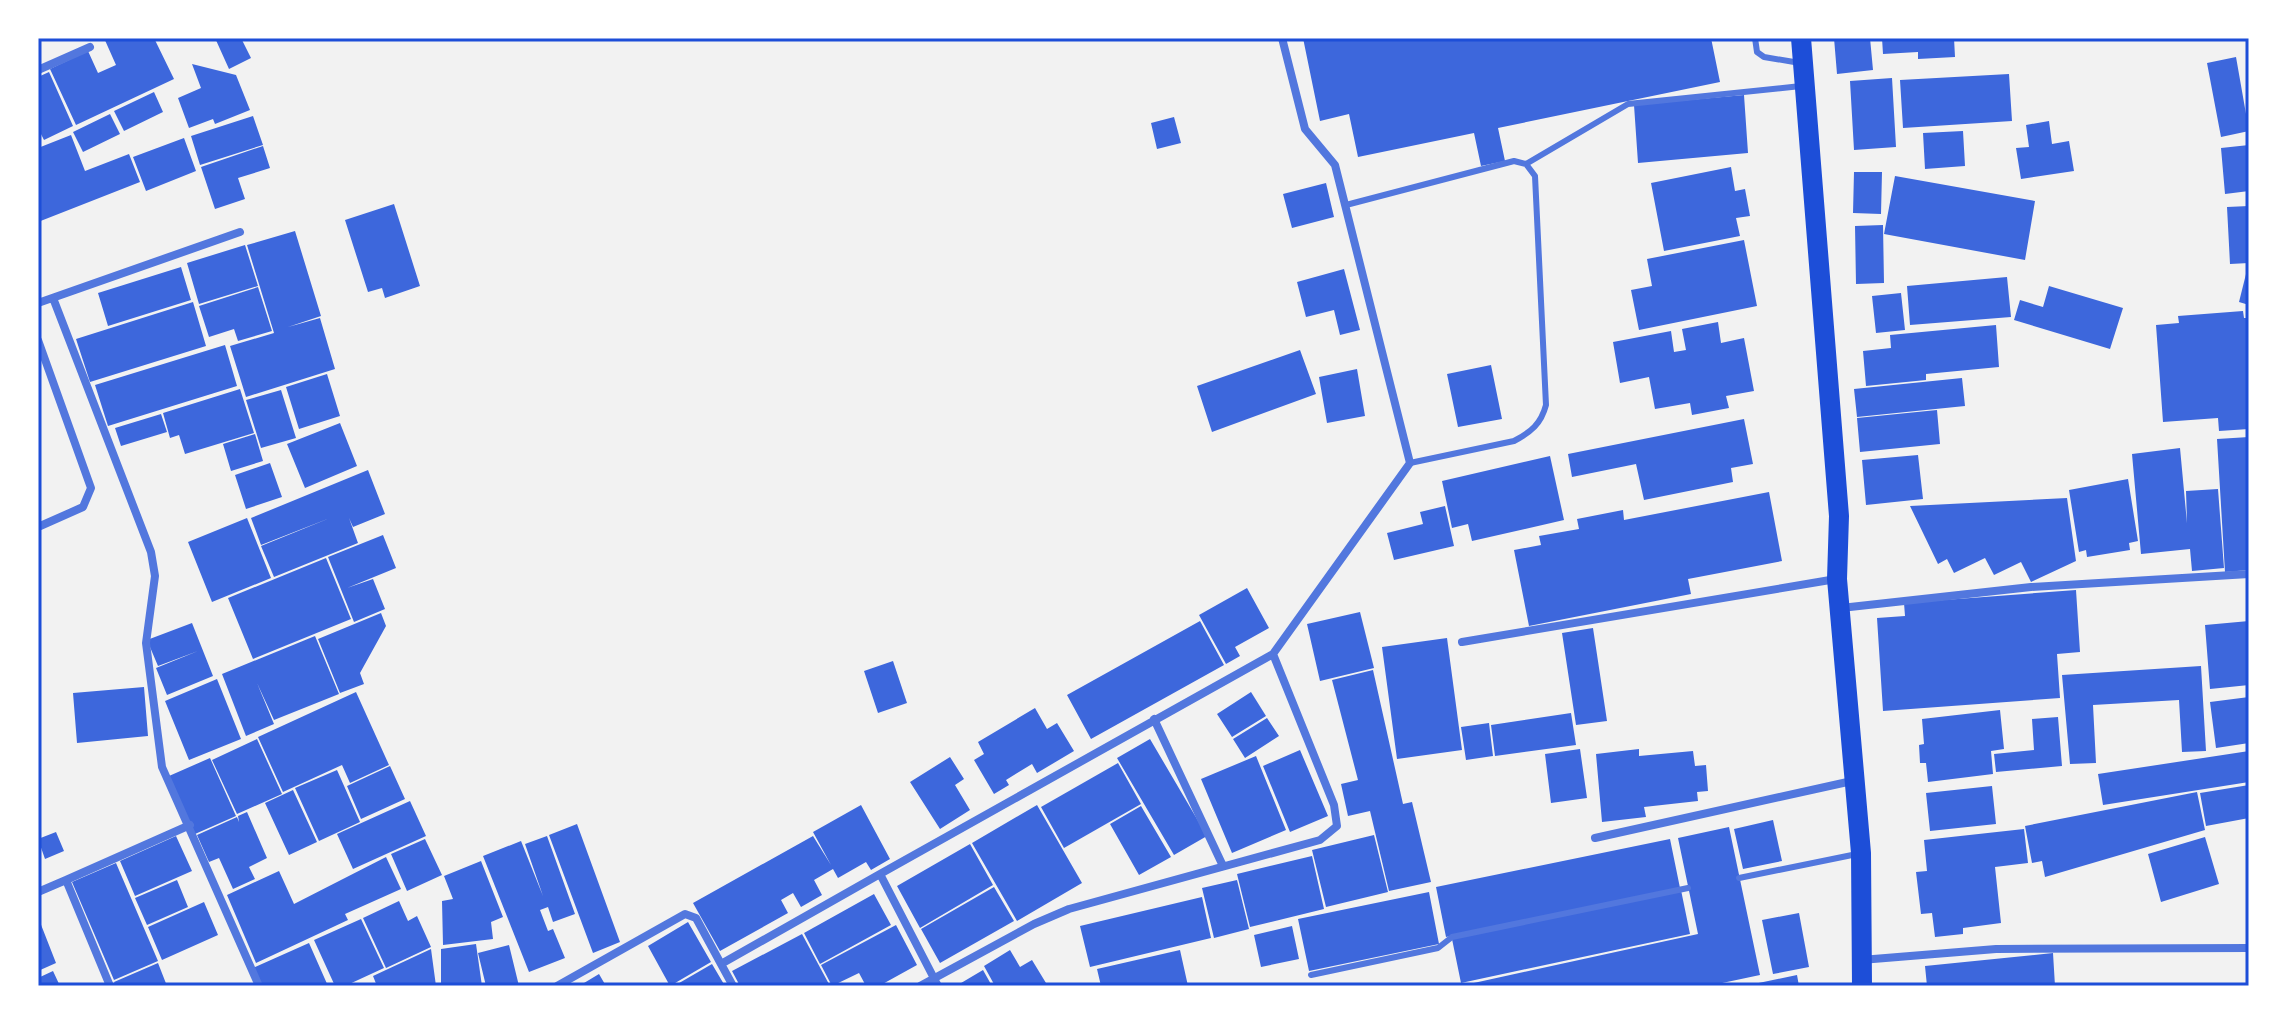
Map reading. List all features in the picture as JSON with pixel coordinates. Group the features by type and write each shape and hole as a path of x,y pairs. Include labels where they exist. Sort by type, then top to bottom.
{"main road":[{"path":"1801,38 1839,516 1837,579 1861,853 1862,986"}],"street":[{"path":"721,964 1273,654 1410,463 1335,165 1305,129 1282,38"},
{"path":"38,70 90,47"},
{"path":"38,303 240,232"},
{"path":"53,298 151,552 155,576 146,643 160,758 167,785 190,825 259,986"},
{"path":"38,340 91,488 83,507 38,527"},
{"path":"1840,608 2031,587 2249,574"},
{"path":"1462,642 1837,579"},
{"path":"920,986 935,982 1069,909 1320,840 1337,826 1334,805 1273,654"},
{"path":"1154,719 1223,866"},
{"path":"1595,838 1853,780"},
{"path":"38,892 190,825"},
{"path":"880,874 935,982"},
{"path":"66,880 110,986"},
{"path":"557,986 685,914 696,918 733,986"},
{"path":"1860,960 1996,949 2249,948"}],"lane":[{"path":"1755,38 1757,52 1764,57 1803,63"},
{"path":"1526,164 1628,104 1805,86"},
{"path":"1346,205 1514,161 1526,164 1535,176 1546,405 1543,415 1528,434 1514,441 1410,463"},
{"path":"1739,878 1861,853"},
{"path":"1311,975 1438,948 1452,937 1688,888"}],"building":[{"path":"104,38 154,38 174,79 76,125 50,69 88,51 98,73 116,65"},
{"path":"215,38 241,38 251,58 229,69"},
{"path":"1303,38 1711,38 1720,82 1498,128 1505,161 1481,166 1474,133 1358,157 1349,114 1320,121"},
{"path":"1834,38 1870,38 1873,70 1837,74"},
{"path":"1882,38 1954,38 1955,57 1918,59 1918,52 1883,54"},
{"path":"2236,57 2249,131 2221,137 2207,63"},
{"path":"192,64 236,75 250,110 215,124 213,119 189,128 178,98 201,88"},
{"path":"49,72 73,126 44,140 38,128 38,77"},
{"path":"2009,74 2012,121 1903,128 1900,80"},
{"path":"1892,78 1896,147 1854,150 1850,81"},
{"path":"154,92 163,112 124,131 114,111"},
{"path":"1744,95 1748,153 1638,163 1634,105"},
{"path":"110,114 120,134 83,152 73,132"},
{"path":"253,116 263,145 200,165 191,136"},
{"path":"1174,117 1181,143 1157,149 1151,123"},
{"path":"2049,121 2052,144 2069,141 2074,171 2021,179 2016,148 2029,147 2026,125"},
{"path":"1963,131 1965,166 1925,169 1923,133"},
{"path":"71,135 85,171 129,154 140,182 38,222 38,148"},
{"path":"184,138 196,171 146,191 133,157"},
{"path":"2249,145 2249,191 2225,194 2221,148"},
{"path":"263,146 270,168 238,178 245,199 215,209 201,167"},
{"path":"1731,167 1735,191 1745,189 1750,216 1736,218 1740,236 1664,251 1651,183"},
{"path":"1854,172 1882,172 1881,214 1853,213"},
{"path":"1895,176 2035,201 2025,260 1884,234"},
{"path":"1326,183 1334,217 1292,228 1283,194"},
{"path":"394,204 420,286 385,298 382,288 368,292 345,220"},
{"path":"2249,206 2249,263 2230,264 2227,207"},
{"path":"1883,225 1884,283 1856,284 1855,226"},
{"path":"295,231 321,316 288,327 320,318 335,369 246,397 230,346 274,333 247,245"},
{"path":"1744,240 1757,306 1639,330 1631,290 1652,286 1647,259"},
{"path":"245,245 258,286 199,304 187,263"},
{"path":"181,267 191,300 108,326 98,293"},
{"path":"2249,267 2249,305 2239,302"},
{"path":"1344,269 1360,330 1340,335 1334,310 1306,317 1297,282"},
{"path":"2007,277 2011,317 1910,325 1907,286"},
{"path":"2049,286 2123,308 2110,349 2014,320 2020,300 2043,307"},
{"path":"258,287 272,331 238,341 234,329 209,337 199,306"},
{"path":"1901,293 1905,330 1876,333 1872,296"},
{"path":"193,302 206,346 90,382 76,339"},
{"path":"2243,311 2244,318 2249,318 2249,429 2219,431 2218,418 2163,422 2156,325 2179,323 2178,316"},
{"path":"1718,322 1721,343 1744,338 1754,391 1726,396 1729,408 1692,415 1690,403 1655,409 1649,377 1620,383 1613,342 1671,331 1674,352 1686,350 1682,329"},
{"path":"1996,325 1999,367 1926,374 1926,380 1866,386 1863,351 1891,348 1890,335"},
{"path":"225,345 237,386 108,426 95,385"},
{"path":"1300,350 1316,394 1212,432 1197,386"},
{"path":"1491,365 1502,419 1458,427 1447,374"},
{"path":"1357,369 1365,416 1327,423 1319,377"},
{"path":"327,374 340,416 299,429 286,387"},
{"path":"1962,378 1965,406 1857,417 1854,389"},
{"path":"240,389 254,433 185,454 179,435 170,438 163,413"},
{"path":"281,390 296,438 261,448 246,400"},
{"path":"1937,410 1940,444 1860,452 1857,418"},
{"path":"161,414 167,432 121,446 115,428"},
{"path":"1744,419 1753,464 1731,468 1733,482 1644,500 1636,464 1572,477 1568,454"},
{"path":"340,423 357,466 305,488 287,444"},
{"path":"255,434 263,461 231,471 223,444"},
{"path":"2249,437 2249,570 2225,572 2217,439"},
{"path":"2180,448 2187,523 2186,491 2218,489 2224,568 2192,571 2190,549 2141,554 2132,454"},
{"path":"1918,455 1923,499 1866,505 1862,460"},
{"path":"1550,456 1564,520 1472,541 1468,524 1452,528 1442,481"},
{"path":"270,463 282,497 246,509 235,475"},
{"path":"368,470 385,514 353,527 349,518 358,543 274,577 261,546 330,518 261,545 251,518"},
{"path":"2128,479 2138,541 2129,543 2130,550 2087,557 2086,550 2079,552 2069,490"},
{"path":"1769,492 1782,561 1688,579 1691,594 1529,626 1514,550 1541,545 1539,536 1579,529 1577,519 1623,510 1624,520"},
{"path":"2067,498 2076,561 2031,582 2021,562 1994,575 1985,558 1954,573 1947,559 1938,564 1910,506"},
{"path":"1445,506 1454,546 1394,560 1387,533 1423,524 1420,512"},
{"path":"247,518 271,578 212,602 188,542"},
{"path":"383,535 396,568 347,588 373,579 385,609 354,622 328,557"},
{"path":"326,558 351,619 253,659 228,598"},
{"path":"1247,588 1269,628 1235,647 1240,656 1226,664 1199,615"},
{"path":"2076,590 2080,652 2057,654 2060,698 1883,711 1877,618 1905,616 1904,603"},
{"path":"1360,612 1374,668 1320,681 1307,624"},
{"path":"381,613 386,626 360,673 364,684 340,693 318,639"},
{"path":"1200,621 1224,665 1091,739 1067,695"},
{"path":"2249,621 2249,685 2210,689 2205,625"},
{"path":"192,623 213,676 167,695 156,668 198,651 158,666 147,640"},
{"path":"1593,628 1607,721 1576,725 1562,633"},
{"path":"315,636 339,694 274,720 257,683 274,724 246,736 222,674"},
{"path":"1447,638 1462,750 1397,759 1382,647"},
{"path":"893,661 907,703 878,713 864,671"},
{"path":"2201,666 2206,751 2182,752 2179,700 2093,705 2096,763 2070,764 2062,675"},
{"path":"1373,670 1403,804 1412,802 1431,882 1389,891 1370,811 1348,816 1341,784 1358,780 1332,680"},
{"path":"217,679 241,739 189,760 165,701"},
{"path":"144,687 148,736 77,743 73,693"},
{"path":"356,692 389,765 350,783 342,765 283,792 258,737"},
{"path":"1251,692 1266,716 1232,737 1217,714"},
{"path":"2249,697 2249,743 2216,748 2210,702"},
{"path":"1035,708 1047,729 1057,723 1074,751 1037,773 1032,764 1006,780 1009,785 994,794 974,760 984,754 978,742"},
{"path":"2000,710 2004,749 1991,751 1993,774 1928,782 1926,763 1920,763 1919,745 1924,744 1922,719"},
{"path":"1571,713 1576,745 1495,756 1491,725"},
{"path":"2058,717 2062,766 1996,772 1994,754 2034,750 2032,719"},
{"path":"1267,718 1279,736 1245,758 1233,739"},
{"path":"1489,723 1493,756 1466,760 1461,727"},
{"path":"257,739 282,794 237,814 212,760"},
{"path":"1150,739 1207,836 1174,855 1117,758"},
{"path":"1580,749 1587,798 1551,803 1545,754"},
{"path":"1639,749 1639,756 1693,751 1695,766 1706,765 1708,791 1697,792 1698,801 1644,807 1646,817 1602,822 1596,754"},
{"path":"1300,750 1328,816 1290,832 1263,766"},
{"path":"2249,751 2249,782 2103,805 2098,774"},
{"path":"1256,756 1286,830 1232,853 1201,779"},
{"path":"950,757 964,779 955,785 970,810 940,829 910,782"},
{"path":"210,758 236,816 195,834 169,776"},
{"path":"1118,763 1141,804 1064,848 1041,807"},
{"path":"390,766 405,799 361,819 347,786"},
{"path":"337,770 360,822 319,841 295,788"},
{"path":"2249,785 2249,818 2206,826 2200,793"},
{"path":"1992,786 1996,824 1930,831 1926,793"},
{"path":"293,790 317,842 289,855 265,803"},
{"path":"2197,792 2205,830 2045,877 2042,861 2032,863 2025,826"},
{"path":"410,801 426,836 353,869 337,834"},
{"path":"861,805 890,859 871,870 866,862 838,878 833,869 814,880 822,895 801,907 793,893 781,900 788,913 720,951 693,903 813,836 831,865 813,832"},
{"path":"1037,805 1082,883 1017,921 972,843"},
{"path":"1141,806 1171,857 1139,875 1110,824"},
{"path":"247,812 267,858 249,867 255,879 233,889 219,858 209,862 197,835 237,817 239,822 238,816"},
{"path":"1773,820 1782,861 1743,869 1734,829"},
{"path":"577,824 620,942 593,953 549,835"},
{"path":"1729,827 1760,975 1708,986 1460,986 1698,934 1678,838"},
{"path":"2024,829 2028,863 1995,867 2001,923 1963,928 1963,934 1935,937 1932,913 1921,914 1916,872 1927,871 1924,840"},
{"path":"56,832 64,851 45,859 38,839"},
{"path":"1374,835 1388,892 1326,907 1312,850"},
{"path":"176,836 192,871 135,896 120,861"},
{"path":"547,836 575,914 553,922 548,907 540,910 548,931 553,929 565,958 529,972 483,856 521,841 543,896 525,844"},
{"path":"2205,837 2219,884 2161,902 2148,854"},
{"path":"425,839 442,875 407,891 391,854"},
{"path":"1670,839 1680,888 1446,937 1436,887"},
{"path":"970,844 993,885 920,928 897,886"},
{"path":"1312,856 1324,909 1250,927 1237,874"},
{"path":"386,857 401,889 345,914 348,920 256,963 227,895 279,871 294,904"},
{"path":"481,861 503,917 491,922 493,939 443,945 442,901 453,899 444,876"},
{"path":"116,863 158,961 114,980 72,882"},
{"path":"177,880 188,907 147,925 135,898"},
{"path":"1237,880 1249,929 1214,938 1202,888"},
{"path":"994,887 1014,921 940,963 921,929"},
{"path":"1681,890 1690,934 1461,983 1452,939"},
{"path":"1429,892 1439,944 1309,971 1298,919"},
{"path":"874,894 891,925 820,964 804,933"},
{"path":"1202,897 1211,938 1090,967 1080,926"},
{"path":"399,901 408,921 417,916 431,947 386,968 363,918"},
{"path":"204,902 218,935 162,960 148,927"},
{"path":"1799,913 1809,967 1773,974 1762,920"},
{"path":"38,917 56,963 38,971"},
{"path":"361,919 384,968 345,986 335,986 314,940"},
{"path":"688,922 711,962 670,986 648,946"},
{"path":"896,925 917,965 879,986 866,986 859,973 832,986 821,965"},
{"path":"1292,926 1299,959 1261,967 1254,935"},
{"path":"802,934 830,986 740,986 732,971"},
{"path":"309,943 328,986 261,986 253,968"},
{"path":"476,944 482,986 441,986 441,949"},
{"path":"509,945 519,986 486,986 478,953"},
{"path":"431,949 436,986 377,986 373,976"},
{"path":"1010,950 1020,967 1032,960 1046,983 995,986 984,966"},
{"path":"1180,950 1188,986 1101,986 1097,969"},
{"path":"2053,953 2055,986 1927,986 1925,966"},
{"path":"158,963 167,986 116,986 114,982"},
{"path":"712,964 725,986 674,986"},
{"path":"983,970 992,986 956,986"},
{"path":"53,971 60,986 38,986 38,978"},
{"path":"599,974 606,986 579,986"},
{"path":"1797,975 1799,986 1749,986 1749,985"}]}
